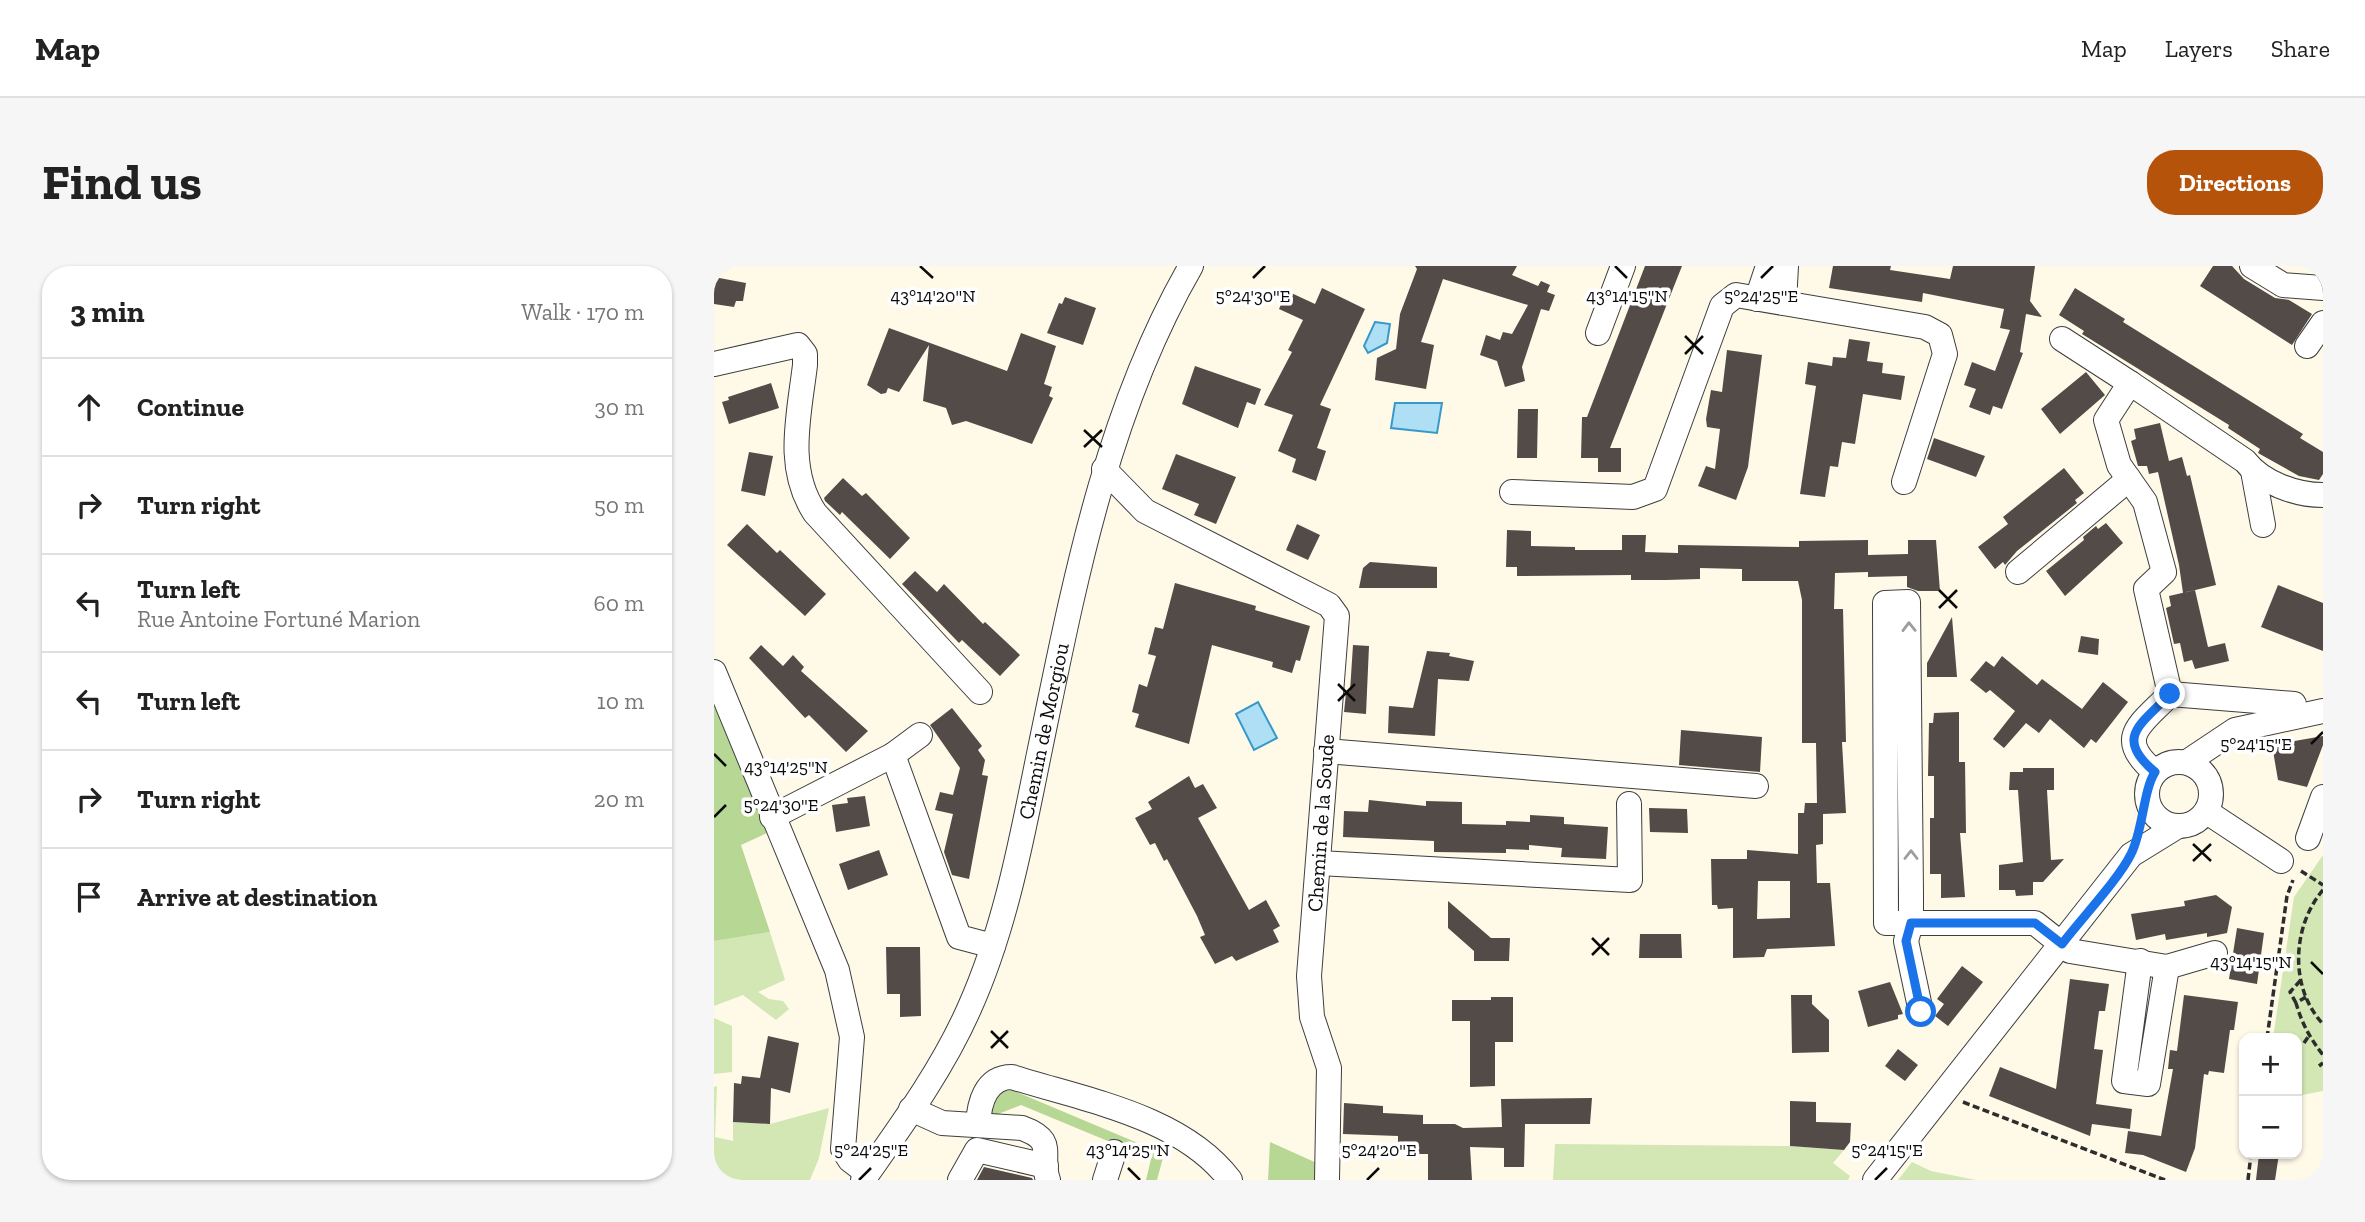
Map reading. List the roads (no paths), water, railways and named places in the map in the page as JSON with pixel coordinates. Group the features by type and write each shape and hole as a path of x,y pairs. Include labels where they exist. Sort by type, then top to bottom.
{"street":[{"name":"Chemin de Morgiou","path":"865,1177 940,1064 969,1009 993,946 1017,860 1104,469 1154,338 1191,266"},
{"path":"1598,333 1623,266"},
{"path":"1757,299 1768,266"},
{"path":"1783,303 1786,266"},
{"path":"2252,266 2283,285 2323,288"},
{"path":"1512,492 1633,497 1655,489 1722,306 1736,295 1925,327 1940,335 1945,355 1904,482"},
{"path":"2307,346 2323,323"},
{"path":"2062,339 2245,461 2252,471 2263,524"},
{"path":"714,364 798,345 805,354 805,365 795,457 803,495 815,513 980,692"},
{"path":"2130,383 2106,420 2109,438 2129,479 2145,502 2164,572 2146,589 2170,694"},
{"name":"Chemin de la Soude","path":"1104,469 1145,511 1329,605 1337,616 1309,976 1312,1017 1329,1068 1327,1180"},
{"path":"2252,471 2300,495 2323,495"},
{"path":"2018,572 2129,479"},
{"path":"714,672 837,970 852,1037 843,1149 865,1177"},
{"path":"2170,694 2294,704"},
{"path":"2155,772 2137,757 2132,741 2136,731 2170,694"},
{"path":"1898,705 1898,923 1906,941 1921,1012"},
{"path":"2196,767 2211,746 2235,730 2323,711"},
{"path":"772,817 893,755 920,735"},
{"path":"1326,751 1756,786"},
{"path":"893,755 959,937 993,946"},
{"path":"1875,1180 2131,855 2178,826 2198,820 2207,812 2211,800 2211,786 2196,767 2164,765 2155,772 2147,790 2148,800 2131,855"},
{"path":"2308,838 2323,797"},
{"path":"2148,800 2158,818 2178,826"},
{"path":"1319,863 1630,880 1629,804"},
{"path":"2207,812 2281,861"},
{"path":"1898,923 2035,923 2070,951 2167,967 2214,953"},
{"path":"2140,961 2124,1081 2148,1084 2167,967"},
{"path":"978,1125 981,1098 995,1081 1012,1077 1171,1130 1201,1150 1230,1180"},
{"path":"911,1109 942,1123 1021,1128 1042,1140 1048,1150 1047,1173 977,1150 960,1180"},
{"path":"1105,1180 1114,1152"}],"water":[{"path":"1375,322 1390,324 1387,343 1368,353 1364,346"},
{"path":"1395,403 1442,403 1437,433 1391,428"},
{"path":"1258,702 1277,738 1254,750 1236,714"}]}
